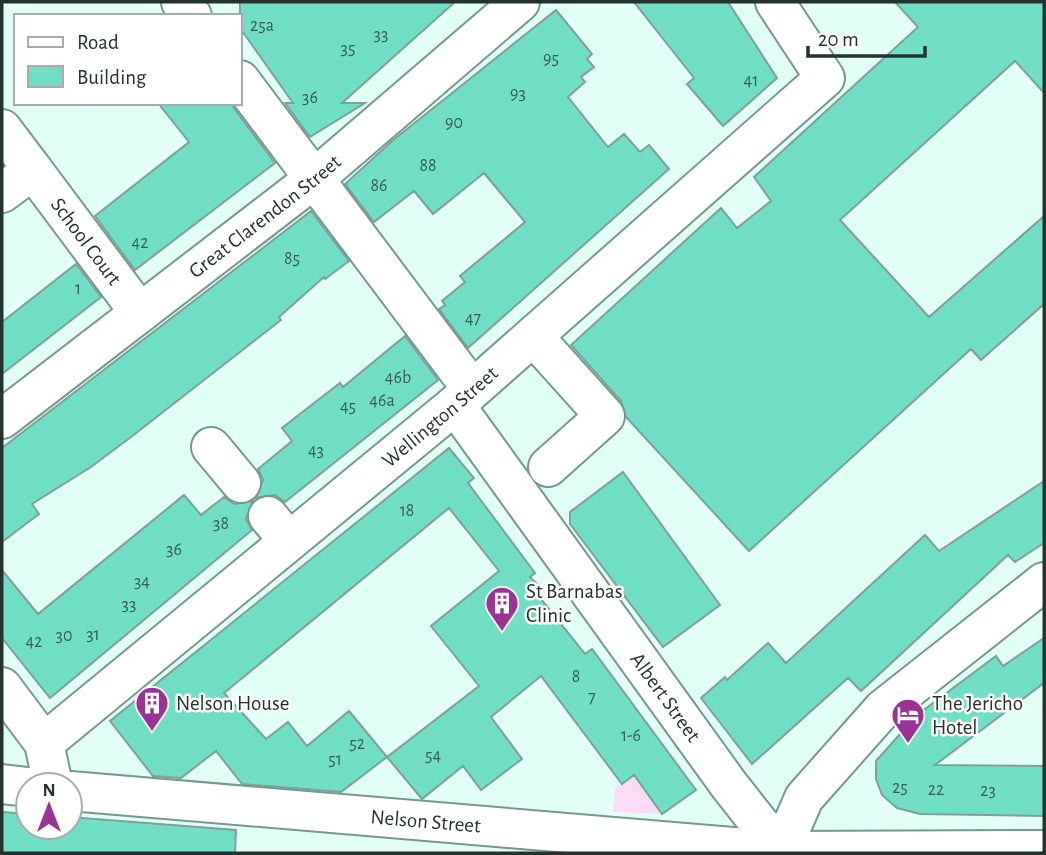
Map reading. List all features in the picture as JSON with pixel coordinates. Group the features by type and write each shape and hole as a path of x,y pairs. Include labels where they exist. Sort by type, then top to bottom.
{"street":[{"name":"Great Clarendon Street","path":"2,419 314,179 520,2"},
{"name":"Wellington Street","path":"44,743 279,529 463,397 825,78 775,2"},
{"name":"Albert Street","path":"242,83 314,179 729,785 781,851"},
{"name":"School Court","path":"2,129 140,313"},
{"path":"2,193 33,170"},
{"path":"533,336 605,416 548,467"},
{"path":"211,447 241,483"},
{"path":"781,851 804,798 883,709 1044,582"},
{"path":"2,687 44,743 50,771"},
{"name":"Nelson Street","path":"84,791 781,851 1044,850"}],"shaded area":[{"path":"633,775 662,814 613,812 615,789"}],"building":[{"path":"240,2 455,2 342,103 365,103 310,137 285,103 293,103 242,31"},
{"path":"634,2 728,2 777,78 723,126 687,84 694,78"},
{"path":"895,2 1044,2 1044,93 1015,61 840,220 929,317 1044,216 1044,304 981,360 971,349 749,551 626,417 621,401 571,345 721,208 737,228 771,201 754,177 918,27"},
{"path":"556,10 592,54 587,59 594,67 581,77 585,82 568,97 608,147 624,134 640,152 649,145 669,169 468,348 439,309 445,305 442,301 465,282 460,276 525,222 484,173 433,214 414,191 374,222 345,184 392,141"},
{"path":"160,105 232,105 275,163 135,270 95,216 189,142"},
{"path":"311,211 349,261 325,279 324,277 279,317 281,320 131,437 91,467 32,504 39,514 2,542 2,448"},
{"path":"76,264 101,297 2,374 2,322"},
{"path":"405,336 438,380 285,502 275,495 256,498 263,480 258,469 292,441 282,428 340,383 343,387"},
{"path":"449,448 474,478 468,483 535,573 530,577 537,584 532,588 585,654 592,649 696,790 662,814 634,775 622,784 541,676 491,717 522,759 481,790 463,766 422,799 387,757 341,792 242,784 216,751 181,778 153,776 110,721","holes":["449,508 499,571 431,626 479,686 387,757 349,711 307,746 288,722 266,739 224,693"]},
{"path":"623,472 720,605 663,647 570,524 570,512"},
{"path":"1044,481 1044,543 1015,562 1008,555 861,691 848,678 752,764 701,698 725,677 727,680 768,643 786,663 925,535 939,551"},
{"path":"184,495 201,515 224,497 234,504 253,501 246,519 252,530 50,698 2,638 2,570 38,614"},
{"path":"1044,638 1044,683 935,765 1044,766 1044,816 920,814 897,808 882,795 876,779 876,761 917,715 996,656 1003,666"},
{"path":"2,812 14,813 14,841 84,841 84,818 236,830 235,853 2,853"}],"place":[{"name":"St Barnabas Clinic","path":"502,633"},
{"name":"Nelson House","path":"152,733"},
{"name":"The Jericho Hotel","path":"908,745"}]}
